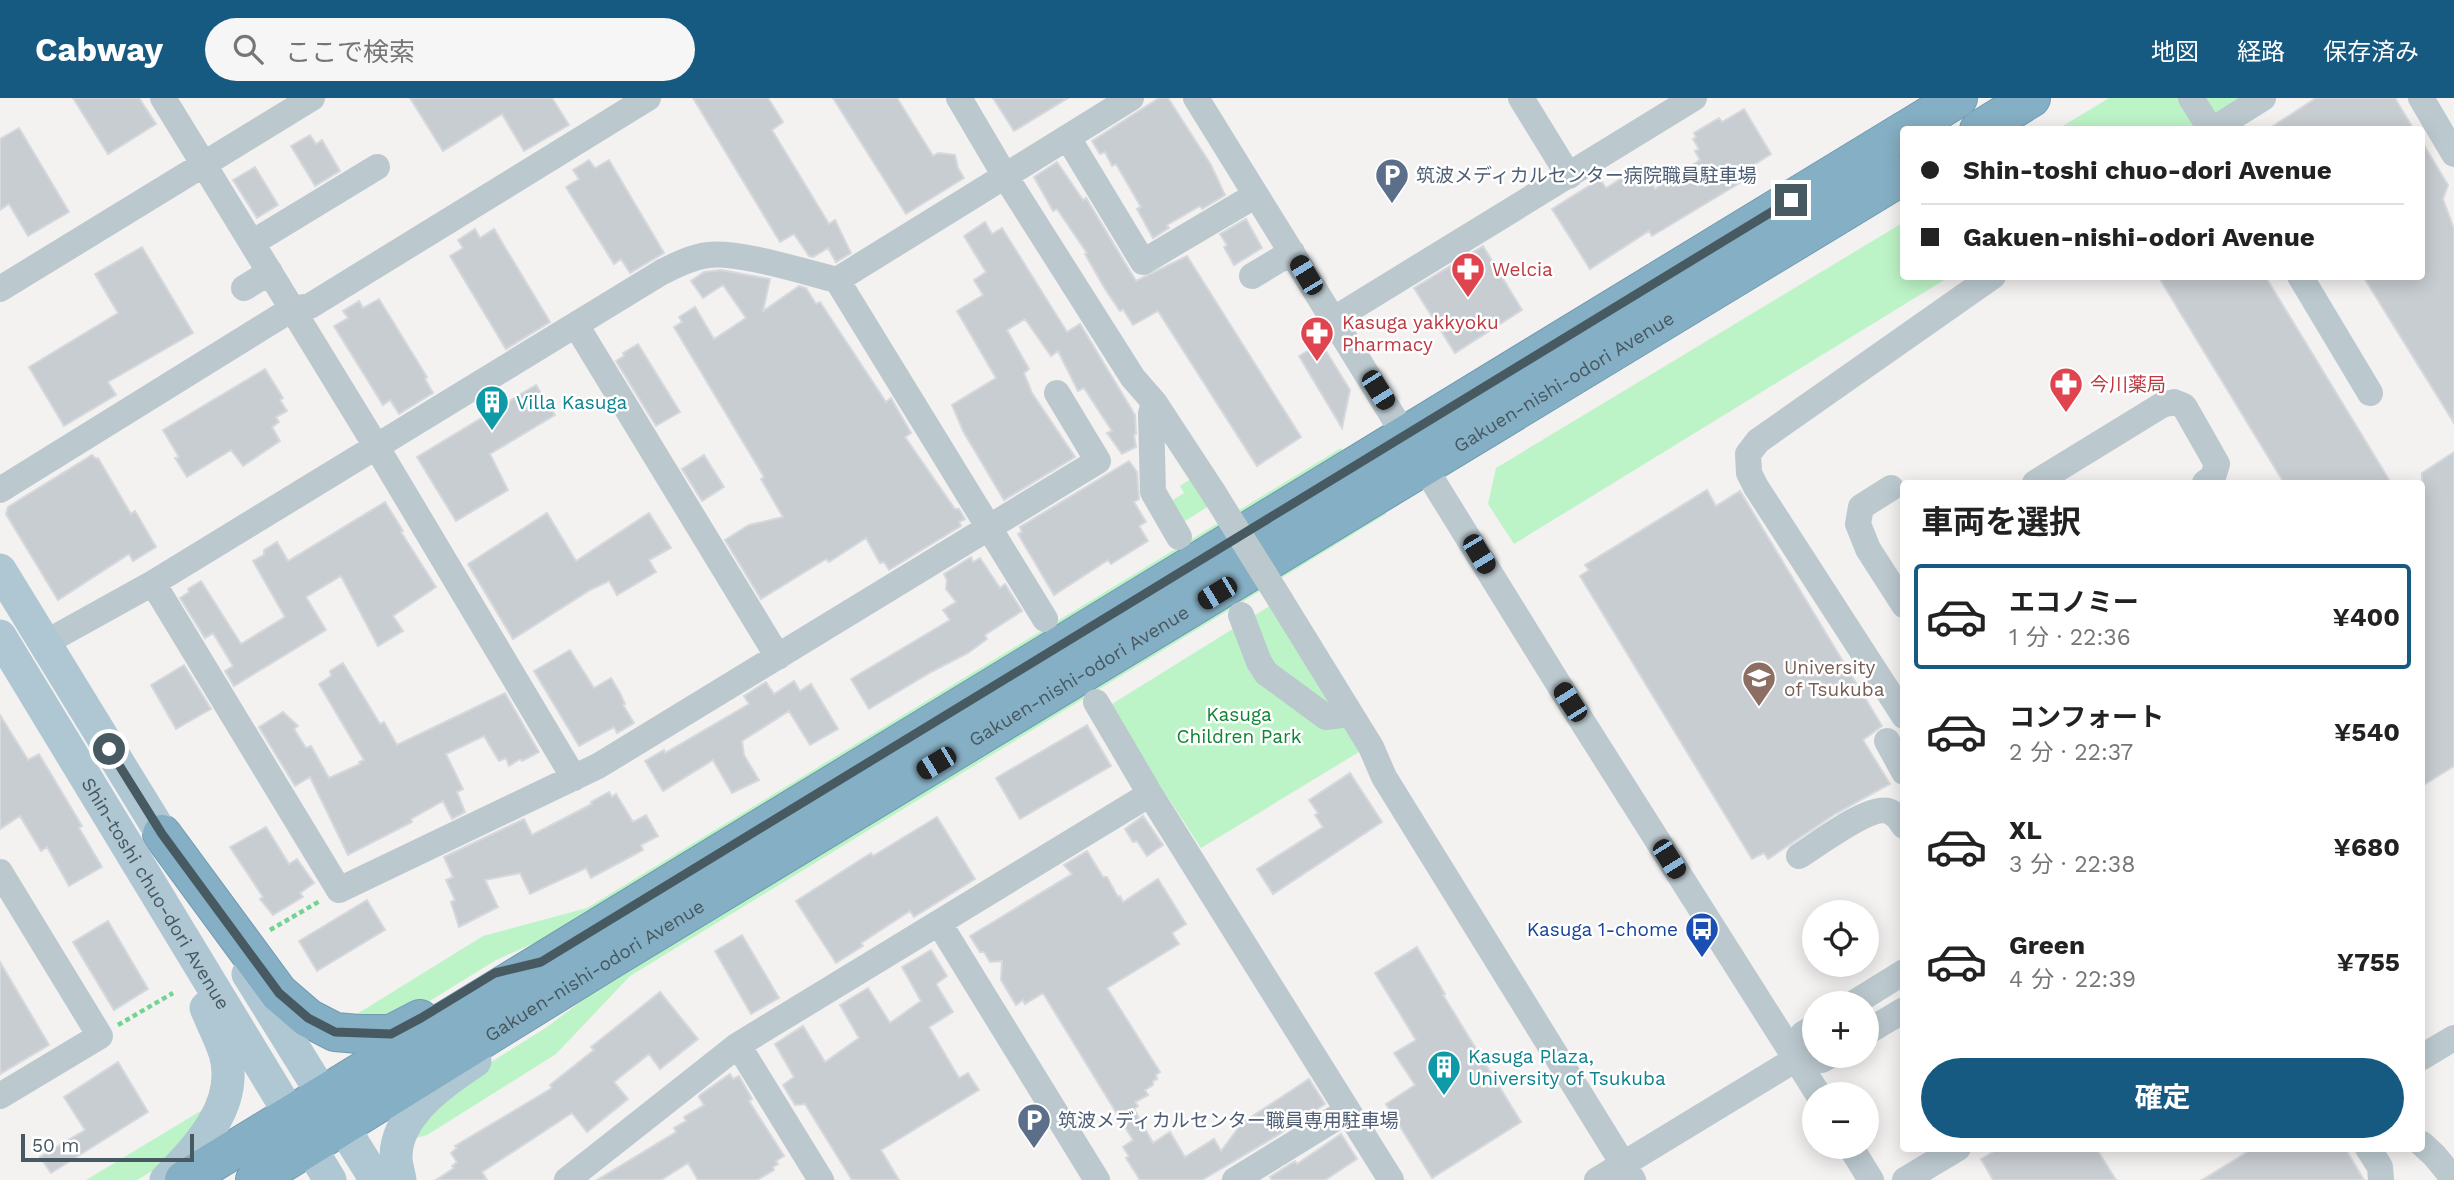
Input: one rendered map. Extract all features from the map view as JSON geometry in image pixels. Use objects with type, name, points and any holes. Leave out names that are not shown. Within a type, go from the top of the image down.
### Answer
[{"type":"highway","name":"Gakuen-nishi-odori Avenue","points":[[1912,126],[1958,98]]},
{"type":"highway","points":[[1986,126],[2031,98]]},
{"type":"highway","name":"Gakuen-nishi-odori Avenue","points":[[184,1180],[300,1132],[1415,450],[1900,133]]},
{"type":"highway","name":"Gakuen-nishi-odori Avenue","points":[[1415,450],[1900,177]]},
{"type":"highway","points":[[146,843],[279,993],[308,1018],[335,1032],[391,1034],[495,973],[549,978]]},
{"type":"highway","name":"Gakuen-nishi-odori Avenue","points":[[255,1180],[300,1132]]},
{"type":"main road","name":"Shin-toshi chuo-dori Avenue","points":[[0,570],[300,1132],[330,1180]]},
{"type":"main road","name":"Shin-toshi chuo-dori Avenue","points":[[0,636],[333,1111],[376,1180]]},
{"type":"main road","points":[[146,843],[226,1055],[227,1081],[215,1124],[197,1148],[166,1180]]},
{"type":"main road","points":[[400,1180],[396,1156],[403,1127],[418,1108],[457,1073],[526,1028],[549,978]]},
{"type":"street","points":[[163,98],[376,446],[574,778]]},
{"type":"street","points":[[0,289],[313,98]]},
{"type":"street","points":[[0,490],[292,309],[310,306],[648,98]]},
{"type":"street","points":[[959,98],[1133,378],[1154,402],[1281,601],[1371,747],[1384,777],[1628,1172]]},
{"type":"street","points":[[61,634],[153,583],[662,272],[683,262],[708,255],[750,260],[837,280],[1131,98]]},
{"type":"street","points":[[1196,98],[1556,680],[1810,1082]]},
{"type":"street","points":[[1521,98],[1569,176]]},
{"type":"street","points":[[1334,319],[1694,98]]},
{"type":"street","points":[[2190,98],[2208,126]]},
{"type":"street","points":[[2218,126],[2263,98]]},
{"type":"street","points":[[2421,98],[2454,154]]},
{"type":"street","points":[[1068,138],[1143,262],[1256,195]]},
{"type":"street","points":[[252,243],[377,167]]},
{"type":"street","points":[[1252,276],[1292,252]]},
{"type":"street","points":[[244,288],[270,272]]},
{"type":"street","points":[[837,280],[1045,619]]},
{"type":"street","points":[[1900,710],[1756,487],[1749,473],[1748,454],[1758,441],[1987,280]]},
{"type":"street","points":[[2302,280],[2370,393]]},
{"type":"street","points":[[576,325],[778,657]]},
{"type":"street","points":[[153,583],[339,890],[598,766],[1098,461],[1057,393]]},
{"type":"street","points":[[1154,402],[1151,414],[1153,492],[1179,537]]},
{"type":"street","points":[[2040,480],[2162,405],[2174,402],[2184,406],[2217,464],[2213,477],[2208,480]]},
{"type":"street","points":[[1891,488],[1861,507],[1858,524],[1868,549],[1900,599]]},
{"type":"street","points":[[1241,615],[1266,673],[1326,717],[1350,714]]},
{"type":"street","points":[[1096,702],[1150,794],[1391,1180]]},
{"type":"street","points":[[1887,741],[1900,765]]},
{"type":"street","points":[[567,1180],[738,1045],[1150,794]]},
{"type":"street","points":[[1799,856],[1870,812],[1887,810],[1900,820]]},
{"type":"street","points":[[0,872],[100,1036],[0,1096]]},
{"type":"street","points":[[939,923],[1097,1180]]},
{"type":"street","points":[[1873,991],[1900,974]]},
{"type":"street","points":[[1879,1025],[1900,1012]]},
{"type":"street","points":[[1796,1059],[1802,1038]]},
{"type":"street","points":[[738,1045],[821,1180]]},
{"type":"street","points":[[1597,1180],[1628,1172],[1796,1059],[1802,1059]]},
{"type":"street","points":[[1234,1180],[1347,1111]]},
{"type":"street","points":[[2425,1147],[2454,1179]]},
{"type":"street","points":[[1905,1180],[1951,1152]]},
{"type":"street","points":[[2371,1152],[2380,1167],[2381,1180]]},
{"type":"street","points":[[1858,1159],[1871,1180]]},
{"type":"path","points":[[265,933],[299,914]]},
{"type":"path","points":[[100,1036],[173,993]]},
{"type":"green space","points":[[2109,98],[2240,98],[2194,126],[2063,126]]},
{"type":"green space","points":[[1900,224],[1900,280],[1944,280],[1514,544],[1488,504],[1496,468]]},
{"type":"green space","points":[[1341,448],[1346,456],[592,917],[496,960],[412,1012],[344,1022],[483,936],[587,908]]},
{"type":"green space","points":[[1192,478],[1209,506],[1177,526],[1165,505],[1184,493],[1180,486]]},
{"type":"green space","points":[[1381,506],[1386,514],[630,976],[556,1054],[427,1135],[412,1139],[461,1081],[547,1027],[629,965]]},
{"type":"green space","name":"Kasuga Children Park","points":[[1273,604],[1364,749],[1201,848],[1118,721],[1104,709]]},
{"type":"green space","points":[[209,1106],[159,1167],[137,1180],[86,1180]]},
{"type":"building","points":[[73,98],[139,98],[156,124],[108,154]]},
{"type":"building","points":[[410,98],[552,98],[569,125],[524,151],[502,114],[443,151]]},
{"type":"building","points":[[693,98],[768,98],[783,122],[772,130],[829,224],[835,220],[851,253],[836,262],[828,248],[813,257],[809,256],[794,234],[780,242]]},
{"type":"building","points":[[833,98],[897,98],[933,156],[938,153],[955,155],[964,178],[906,214]]},
{"type":"building","points":[[993,98],[1068,98],[1014,131]]},
{"type":"building","points":[[1159,98],[1168,98],[1211,165],[1225,195],[1167,225],[1169,228],[1153,238],[1137,209],[1141,207],[1116,164],[1112,166],[1105,152],[1100,154],[1092,141]]},
{"type":"building","points":[[2316,98],[2395,98],[2412,126],[2273,126]]},
{"type":"building","points":[[1744,109],[1771,154],[1749,168],[1753,175],[1652,236],[1649,231],[1590,269],[1552,209],[1600,179],[1606,188],[1641,166],[1655,189],[1700,160],[1695,151],[1699,149],[1693,139],[1696,137],[1694,133],[1719,118],[1722,122]]},
{"type":"building","points":[[19,128],[69,212],[28,236],[9,204],[0,210],[0,139]]},
{"type":"building","points":[[310,135],[316,144],[322,140],[340,171],[315,186],[291,146]]},
{"type":"building","points":[[2425,147],[2448,185],[2443,199],[2454,229],[2454,423],[2365,280],[2425,280]]},
{"type":"building","points":[[589,160],[595,168],[609,160],[664,253],[630,273],[621,259],[614,264],[566,187],[579,179],[573,170]]},
{"type":"building","points":[[1057,162],[1083,200],[1086,198],[1136,281],[1187,256],[1301,437],[1257,466],[1158,311],[1133,325],[1105,289],[1085,254],[1087,253],[1057,209],[1053,211],[1034,177]]},
{"type":"building","points":[[255,167],[278,205],[257,218],[233,180]]},
{"type":"building","points":[[1246,219],[1262,248],[1234,265],[1220,234]]},
{"type":"building","points":[[985,222],[992,234],[1002,228],[1067,332],[1080,324],[1135,415],[1136,447],[1122,454],[1107,433],[1112,431],[1084,388],[1078,391],[1058,351],[1051,356],[1025,319],[1007,330],[1029,369],[1024,373],[1032,393],[1075,457],[1004,500],[963,431],[952,405],[996,378],[957,311],[983,295],[974,280],[986,272],[964,236]]},
{"type":"building","points":[[475,229],[480,238],[494,229],[550,322],[506,349],[450,256],[463,248],[458,240]]},
{"type":"building","name":"Welcia","points":[[1483,246],[1522,310],[1455,353],[1414,288]]},
{"type":"building","points":[[142,247],[193,333],[108,382],[116,395],[64,426],[29,367],[118,313],[95,274]]},
{"type":"building","points":[[721,270],[770,279],[763,311],[799,286],[806,288],[816,304],[820,302],[886,402],[891,398],[911,433],[905,437],[955,509],[959,509],[965,519],[959,522],[961,526],[889,570],[884,562],[880,563],[866,538],[829,562],[826,559],[761,599],[725,540],[749,525],[783,517],[761,479],[764,477],[674,327],[682,322],[679,317],[695,307],[714,339],[746,318],[723,285],[703,298],[691,281],[704,272]]},
{"type":"building","points":[[2160,280],[2267,280],[2389,480],[2282,480]]},
{"type":"building","points":[[379,299],[427,377],[425,379],[433,393],[399,414],[390,400],[383,405],[334,326],[348,318],[343,311],[359,301],[363,308]]},
{"type":"building","points":[[1321,343],[1350,390],[1342,428],[1299,356]]},
{"type":"building","points":[[638,344],[680,412],[656,426],[616,361]]},
{"type":"building","points":[[265,369],[283,398],[280,400],[287,411],[276,417],[279,422],[272,427],[280,441],[243,466],[231,450],[187,477],[163,430]]},
{"type":"building","name":"Villa Kasuga","points":[[536,385],[555,415],[490,454],[508,490],[456,521],[417,457]]},
{"type":"building","points":[[2454,452],[2454,766],[2425,784],[2425,480],[2422,480],[2422,473]]},
{"type":"building","points":[[92,455],[98,458],[131,514],[135,511],[156,547],[133,561],[129,554],[58,600],[6,514],[8,507]]},
{"type":"building","points":[[704,455],[724,487],[702,501],[682,469]]},
{"type":"building","points":[[1129,461],[1137,472],[1139,499],[1134,502],[1146,522],[1139,526],[1148,541],[1111,564],[1108,560],[1054,595],[1018,534],[1022,532],[1020,527]]},
{"type":"building","points":[[1707,490],[1716,506],[1740,491],[1882,726],[1863,740],[1890,784],[1835,814],[1768,859],[1764,853],[1752,859],[1580,576],[1589,570],[1585,565]]},
{"type":"building","points":[[385,502],[436,587],[393,616],[403,631],[378,646],[341,576],[306,597],[326,630],[234,686],[225,671],[233,666],[213,633],[205,638],[180,598],[201,581],[241,644],[285,617],[253,561],[264,555],[264,550],[277,542],[288,561]]},
{"type":"building","points":[[547,513],[576,561],[649,513],[671,548],[649,560],[656,572],[617,595],[609,581],[590,590],[513,639],[468,564]]},
{"type":"building","points":[[971,557],[973,562],[980,558],[1000,588],[1005,584],[1022,611],[985,635],[987,639],[968,653],[869,709],[851,679],[950,620],[943,610],[956,602],[946,589],[947,580],[944,574]]},
{"type":"building","points":[[570,650],[594,688],[611,678],[634,723],[617,733],[614,727],[579,746],[534,671]]},
{"type":"building","points":[[343,663],[380,724],[384,722],[397,745],[505,693],[539,752],[509,766],[506,758],[499,761],[484,736],[446,754],[463,789],[457,792],[465,812],[452,819],[443,801],[411,819],[412,822],[348,855],[310,777],[295,786],[259,727],[283,712],[298,726],[294,729],[306,748],[311,746],[329,778],[360,764],[359,762],[364,760],[319,684],[331,676],[330,671]]},
{"type":"building","points":[[184,665],[211,709],[176,729],[151,685]]},
{"type":"building","points":[[794,681],[800,691],[811,684],[838,729],[810,745],[789,711],[742,741],[744,755],[759,780],[732,793],[713,760],[663,791],[645,761],[664,750],[665,753],[749,704],[744,696],[766,682],[774,694]]},
{"type":"building","points":[[0,715],[28,760],[39,754],[82,826],[79,828],[102,867],[69,886],[47,847],[41,851],[20,816],[0,829]]},
{"type":"building","points":[[1087,725],[1111,766],[1020,819],[996,778]]},
{"type":"building","points":[[1350,773],[1382,822],[1273,894],[1257,869],[1323,827],[1309,800]]},
{"type":"building","points":[[609,792],[612,797],[616,794],[633,822],[646,815],[658,836],[641,845],[643,850],[591,878],[586,868],[530,894],[520,873],[485,880],[498,907],[459,927],[451,902],[455,900],[446,880],[453,877],[444,857],[524,819],[532,835],[592,804],[591,802]]},
{"type":"building","points":[[1143,816],[1163,845],[1147,856],[1125,829]]},
{"type":"building","points":[[937,817],[975,879],[914,917],[910,911],[836,963],[796,901],[871,853],[873,856]]},
{"type":"building","points":[[266,827],[289,864],[297,859],[314,883],[300,893],[303,897],[273,915],[260,899],[263,897],[230,847]]},
{"type":"building","points":[[1087,851],[1123,902],[1158,879],[1186,924],[1172,933],[1179,944],[1107,988],[1160,1072],[1153,1085],[1145,1090],[1148,1095],[1135,1102],[1138,1106],[1134,1109],[1153,1143],[1170,1132],[1185,1157],[1214,1139],[1221,1151],[1242,1123],[1309,1079],[1325,1104],[1202,1180],[1140,1180],[1126,1158],[1129,1156],[1123,1147],[1133,1140],[1043,993],[1025,1004],[1023,1000],[1016,1005],[1001,980],[1002,961],[990,962],[970,936],[1072,874],[1064,865]]},
{"type":"building","points":[[367,900],[385,930],[317,971],[299,941]]},
{"type":"building","points":[[108,921],[148,989],[114,1010],[73,942]]},
{"type":"building","points":[[742,935],[779,998],[751,1014],[715,951]]},
{"type":"building","name":"Kasuga Plaza, University of Tsukuba","points":[[1417,947],[1445,994],[1443,995],[1521,1122],[1432,1178],[1386,1104],[1415,1085],[1394,1053],[1416,1040],[1375,973]]},
{"type":"building","points":[[931,950],[947,976],[936,984],[953,1012],[929,1027],[959,1078],[968,1073],[979,1090],[881,1150],[899,1180],[852,1180],[805,1104],[795,1105],[783,1085],[794,1077],[775,1044],[803,1026],[825,1062],[859,1038],[840,1005],[868,988],[890,1023],[921,1001],[902,967]]},
{"type":"building","points":[[0,962],[49,1045],[0,1074]]},
{"type":"building","points":[[660,992],[698,1039],[660,1069],[649,1054],[614,1082],[628,1099],[587,1132],[572,1113],[482,1172],[487,1180],[436,1180],[454,1168],[452,1166],[457,1162],[451,1153],[457,1148],[455,1146],[552,1088],[550,1085],[594,1050],[591,1047]]},
{"type":"building","points":[[118,1062],[148,1112],[51,1173],[40,1157],[85,1130],[64,1097]]},
{"type":"building","points":[[730,1074],[733,1079],[739,1076],[752,1099],[749,1101],[784,1156],[776,1161],[778,1164],[773,1167],[774,1170],[757,1180],[698,1180],[688,1163],[661,1180],[597,1180],[676,1132],[674,1128],[686,1121],[684,1117],[704,1105],[700,1095]]},
{"type":"building","points":[[1341,1134],[1357,1159],[1325,1180],[1272,1180],[1270,1177],[1295,1161],[1297,1164]]},
{"type":"building","points":[[1993,1152],[2098,1152],[2116,1180],[1993,1180],[1981,1159]]},
{"type":"building","points":[[2248,1152],[2347,1152],[2364,1180],[2202,1180]]},
{"type":"place","name":"筑波メディカルセンター病院職員駐車場","points":[[1392,205]]},
{"type":"place","name":"Welcia","points":[[1468,299]]},
{"type":"place","name":"Kasuga yakkyoku Pharmacy","points":[[1317,363]]},
{"type":"place","name":"今川薬局","points":[[2066,414]]},
{"type":"place","name":"Villa Kasuga","points":[[492,432]]},
{"type":"place","name":"University of Tsukuba","points":[[1759,708]]},
{"type":"place","name":"Kasuga 1-chome","points":[[1702,959]]},
{"type":"place","name":"Kasuga Plaza, University of Tsukuba","points":[[1444,1097]]},
{"type":"place","name":"筑波メディカルセンター職員専用駐車場","points":[[1034,1150]]},
{"type":"route","points":[[109,749],[162,834],[279,993],[308,1018],[335,1032],[391,1034],[495,973],[541,962],[1791,200]]}]
